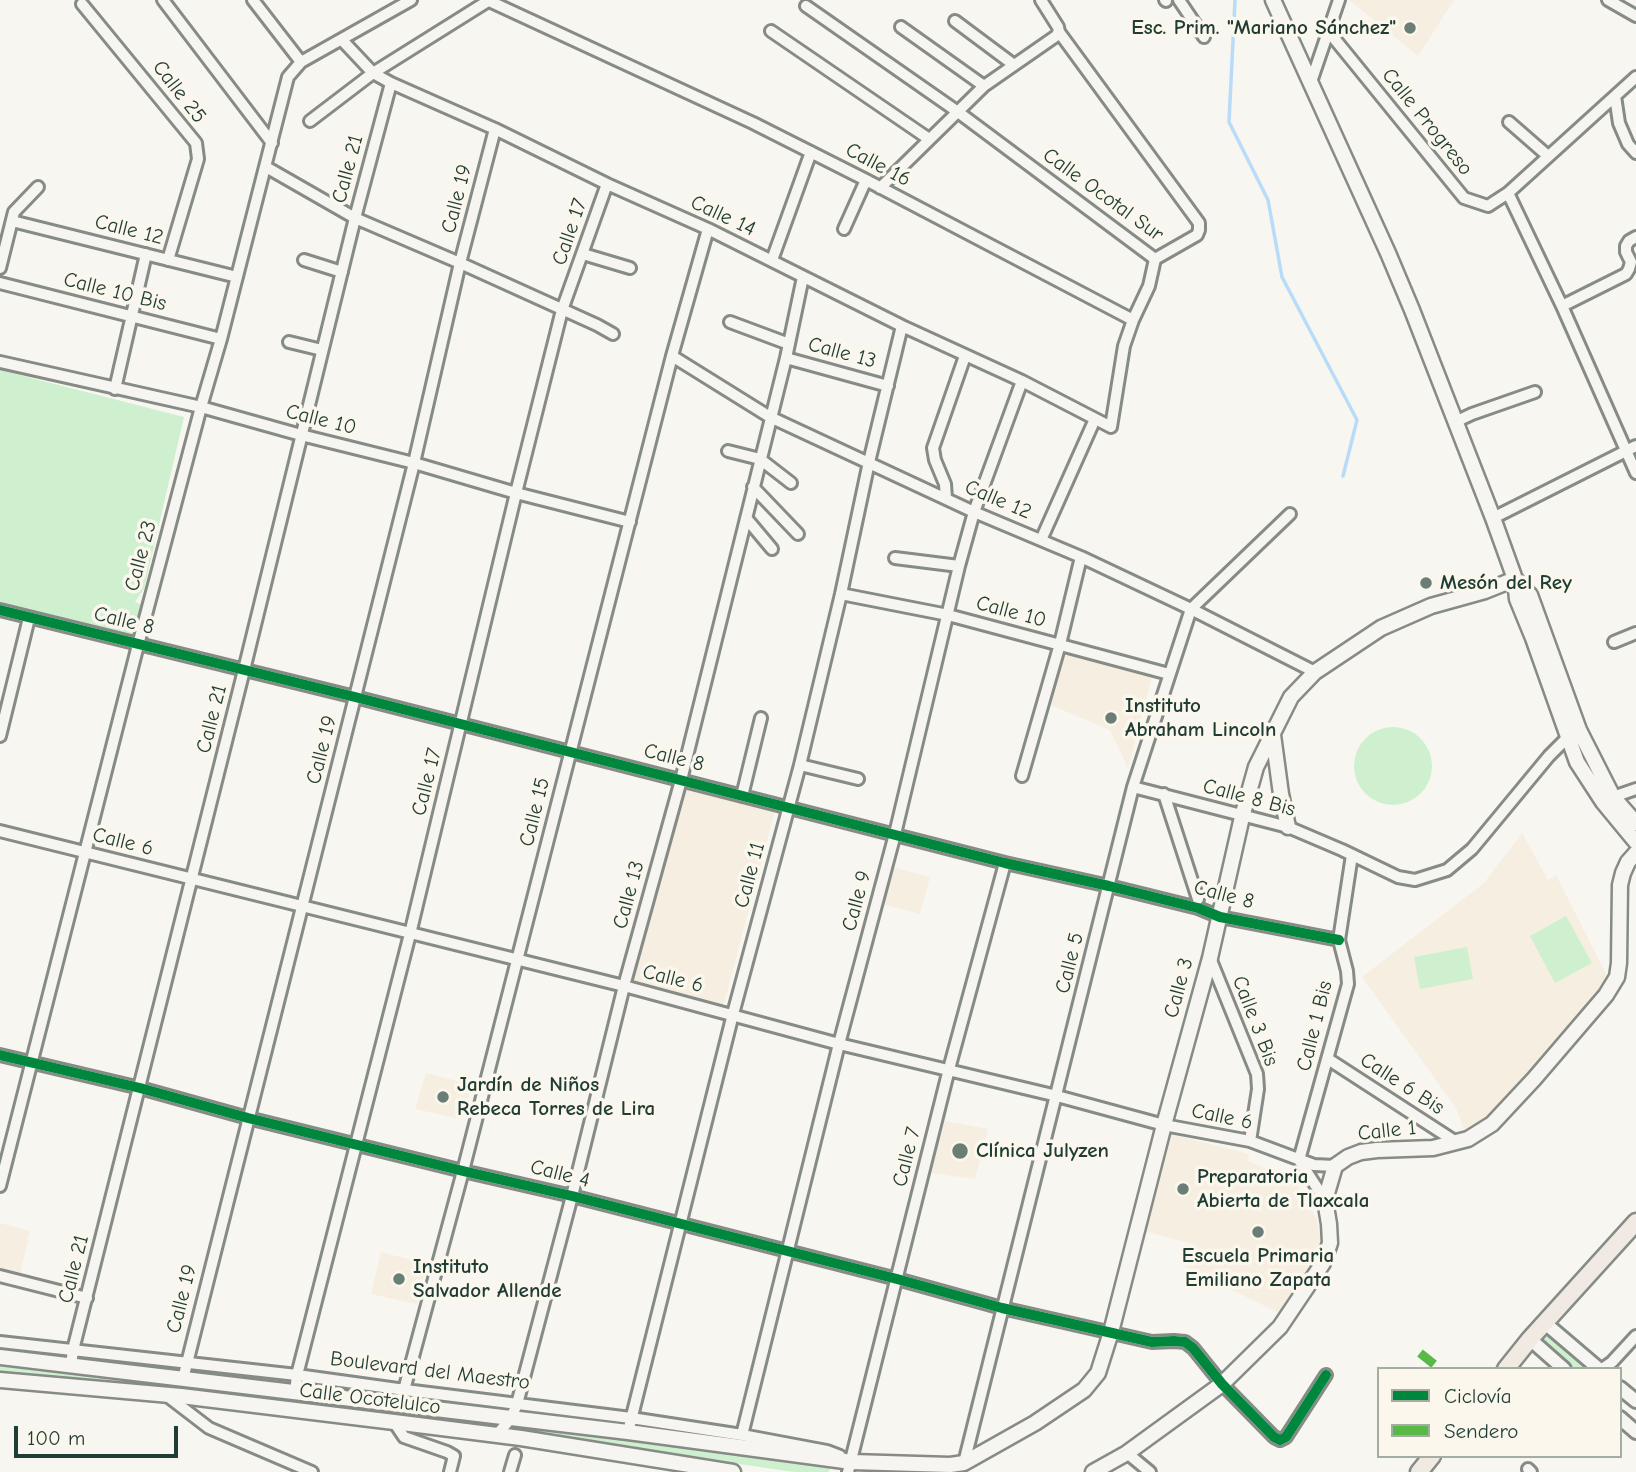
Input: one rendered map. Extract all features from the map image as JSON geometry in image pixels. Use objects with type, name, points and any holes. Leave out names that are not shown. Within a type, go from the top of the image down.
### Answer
[{"type":"main road","points":[[1273,0],[1392,264],[1493,518],[1515,579],[1517,599],[1573,733],[1613,797],[1636,823]]},
{"type":"main road","name":"Calle 3","points":[[957,1464],[1034,1423],[1084,1390],[1098,1373],[1210,958],[1256,767],[1291,697],[1315,672],[1381,628],[1431,606],[1485,591],[1515,579]]},
{"type":"main road","points":[[1273,733],[1288,827]]},
{"type":"main road","points":[[1573,733],[1577,762],[1589,783],[1636,842]]},
{"type":"main road","name":"Calle 1","points":[[1093,1472],[1128,1453],[1222,1384],[1280,1327],[1323,1262],[1330,1243],[1325,1200],[1335,1166],[1361,1152],[1433,1148],[1478,1134],[1498,1119],[1534,1079],[1612,988],[1617,977],[1620,885],[1628,862],[1636,853]]},
{"type":"main road","points":[[1508,1367],[1636,1222]]},
{"type":"main road","name":"Boulevard del Maestro","points":[[0,1357],[601,1428],[629,1425],[850,1467],[957,1464]]},
{"type":"main road","name":"Calle Ocotelulco","points":[[0,1380],[166,1395],[394,1422],[521,1438],[733,1472]]},
{"type":"main road","points":[[594,1449],[596,1435],[601,1428]]},
{"type":"main road","points":[[1419,1472],[1430,1458]]},
{"type":"street","points":[[163,0],[272,144]]},
{"type":"street","points":[[253,0],[301,62],[411,0]]},
{"type":"street","points":[[310,121],[373,73],[488,0]]},
{"type":"street","name":"Calle 16","points":[[488,0],[811,152],[1133,320]]},
{"type":"street","points":[[880,188],[984,86],[1056,36],[1058,27],[1041,0]]},
{"type":"street","points":[[1179,0],[1204,37]]},
{"type":"street","points":[[1311,82],[1339,0]]},
{"type":"street","points":[[1608,0],[1636,16]]},
{"type":"street","name":"Calle 25","points":[[82,4],[195,143],[198,159],[168,260]]},
{"type":"street","name":"Calle Ocotal Sur","points":[[806,6],[958,112],[1155,259],[1197,235],[1199,223],[1059,32]]},
{"type":"street","points":[[955,21],[1014,65]]},
{"type":"street","points":[[901,27],[984,86]]},
{"type":"street","points":[[771,31],[929,139]]},
{"type":"street","name":"Calle Progreso","points":[[1329,32],[1464,198],[1488,206],[1508,193]]},
{"type":"street","name":"Calle 14","points":[[342,40],[373,73],[391,83],[708,229],[1096,419]]},
{"type":"street","name":"Calle 23","points":[[0,1186],[138,645],[221,339],[288,77],[301,62]]},
{"type":"street","points":[[1636,77],[1508,193],[1632,448],[1636,473]]},
{"type":"street","name":"Calle 21","points":[[71,1365],[322,350],[391,83]]},
{"type":"street","points":[[1615,96],[1619,123],[1628,144],[1636,153]]},
{"type":"street","points":[[1509,122],[1548,156]]},
{"type":"street","name":"Calle 19","points":[[183,1379],[414,463],[460,263],[495,129]]},
{"type":"street","points":[[772,260],[811,152]]},
{"type":"street","points":[[266,167],[355,218],[613,334]]},
{"type":"street","points":[[844,229],[866,180]]},
{"type":"street","name":"Calle 17","points":[[295,1392],[297,1375],[410,934],[562,310],[607,184]]},
{"type":"street","points":[[0,268],[2,247],[14,212],[38,187]]},
{"type":"street","name":"Calle 12","points":[[12,221],[237,277]]},
{"type":"street","name":"Calle 15","points":[[400,1405],[463,1171],[672,356],[708,229]]},
{"type":"street","points":[[1562,306],[1626,274],[1631,262],[1626,246],[1636,237]]},
{"type":"street","points":[[115,389],[146,254]]},
{"type":"street","points":[[583,254],[630,268]]},
{"type":"street","points":[[1041,540],[1096,419],[1111,427],[1124,346],[1149,286],[1155,259]]},
{"type":"street","points":[[304,260],[342,272]]},
{"type":"street","name":"Calle 13","points":[[496,1436],[511,1418],[517,1404],[624,986],[681,780],[786,358],[803,276]]},
{"type":"street","name":"Calle 10 Bis","points":[[0,283],[221,339]]},
{"type":"street","points":[[730,322],[789,344]]},
{"type":"street","name":"Calle 11","points":[[629,1425],[733,1014],[800,765],[902,326]]},
{"type":"street","points":[[289,342],[322,350]]},
{"type":"street","name":"Calle 12","points":[[672,356],[770,417],[974,512],[1081,556],[1315,672]]},
{"type":"street","points":[[946,498],[933,448],[965,356]]},
{"type":"street","name":"Calle 13","points":[[786,358],[888,386]]},
{"type":"street","name":"Calle 10","points":[[0,362],[201,407],[630,522]]},
{"type":"street","name":"Calle 9","points":[[742,1435],[839,1044],[895,834],[959,566],[974,512],[1022,381]]},
{"type":"street","points":[[1455,422],[1535,392]]},
{"type":"street","points":[[1493,518],[1632,448]]},
{"type":"street","points":[[728,451],[760,458],[791,483]]},
{"type":"street","points":[[753,487],[798,534]]},
{"type":"street","name":"Calle 5","points":[[957,1464],[1002,1308],[1133,787],[1191,609],[1290,514]]},
{"type":"street","points":[[746,518],[772,549]]},
{"type":"street","points":[[1022,776],[1060,644],[1081,556]]},
{"type":"street","points":[[895,558],[959,566]]},
{"type":"street","name":"Calle 10","points":[[841,594],[948,615],[1169,674]]},
{"type":"street","name":"Calle 8","points":[[0,610],[570,751],[1005,863],[1198,908],[1220,917],[1339,940]]},
{"type":"street","points":[[0,736],[29,618]]},
{"type":"street","points":[[1614,642],[1636,633]]},
{"type":"street","points":[[742,796],[761,718]]},
{"type":"street","points":[[1352,855],[1398,877],[1415,880],[1447,870],[1472,849],[1549,756],[1573,733]]},
{"type":"street","points":[[800,765],[858,779]]},
{"type":"street","name":"Calle 8 Bis","points":[[1133,787],[1288,827],[1352,855]]},
{"type":"street","points":[[1613,797],[1636,789]]},
{"type":"street","points":[[1164,794],[1198,899]]},
{"type":"street","name":"Calle 6","points":[[0,831],[624,986],[839,1044],[949,1069],[1164,1125],[1250,1141],[1314,1165],[1335,1166]]},
{"type":"street","name":"Calle 1 Bis","points":[[1300,1160],[1348,984],[1339,940],[1352,855]]},
{"type":"street","name":"Calle 7","points":[[850,1467],[949,1069],[1005,863]]},
{"type":"street","name":"Calle 3 Bis","points":[[1210,958],[1257,1074],[1258,1089],[1250,1141]]},
{"type":"street","name":"Calle 4","points":[[0,1055],[572,1196],[1002,1308],[1152,1342],[1185,1342],[1222,1384],[1280,1440],[1286,1437],[1326,1375]]},
{"type":"street","name":"Calle 6 Bis","points":[[1328,1059],[1456,1142]]},
{"type":"street","points":[[1300,1160],[1325,1200]]},
{"type":"street","points":[[0,1276],[87,1298]]},
{"type":"street","points":[[1545,1323],[1598,1367]]},
{"type":"street","points":[[1603,1367],[1612,1362],[1636,1336]]},
{"type":"street","points":[[1530,1339],[1562,1367]]},
{"type":"street","name":"Boulevard del Maestro","points":[[0,1342],[297,1375],[517,1404],[629,1425],[742,1435],[827,1451],[850,1467]]},
{"type":"street","points":[[166,1395],[209,1428],[312,1472]]},
{"type":"street","points":[[1622,1420],[1636,1432]]},
{"type":"street","points":[[394,1422],[404,1437],[454,1456],[450,1472]]},
{"type":"street","points":[[1128,1453],[1150,1472]]},
{"type":"street","points":[[510,1472],[515,1455]]},
{"type":"shaded area","name":"Esc. Prim. \"Mariano Sánchez\"","points":[[1349,0],[1454,0],[1418,56]]},
{"type":"shaded area","name":"Instituto Abraham Lincoln","points":[[1073,654],[1152,677],[1128,768],[1110,730],[1051,705],[1063,657]]},
{"type":"shaded area","points":[[681,789],[775,811],[723,1007],[633,983]]},
{"type":"shaded area","points":[[1522,833],[1548,880],[1556,875],[1609,980],[1523,1082],[1480,1127],[1465,1132],[1456,1108],[1362,977],[1484,883]]},
{"type":"shaded area","points":[[892,867],[930,877],[920,914],[882,904]]},
{"type":"shaded area","name":"Jardín de Niños Rebeca Torres de Lira","points":[[426,1073],[472,1085],[462,1119],[415,1109]]},
{"type":"shaded area","name":"Clínica Julyzen","points":[[945,1121],[988,1129],[975,1179],[931,1173]]},
{"type":"shaded area","name":"Escuela Primaria Emiliano Zapata","points":[[1167,1133],[1249,1154],[1248,1161],[1296,1182],[1317,1220],[1322,1250],[1279,1313],[1184,1266],[1193,1244],[1143,1231]]},
{"type":"shaded area","points":[[0,1223],[30,1231],[20,1275],[0,1269]]},
{"type":"shaded area","name":"Instituto Salvador Allende","points":[[381,1252],[426,1264],[417,1304],[371,1294]]},
{"type":"green space","points":[[0,370],[184,417],[144,589],[135,602],[143,605],[135,636],[0,603]]},
{"type":"green space","points":[[1385,727],[1401,727],[1415,733],[1426,744],[1432,758],[1432,774],[1426,788],[1415,799],[1401,805],[1385,805],[1371,799],[1360,788],[1354,774],[1354,758],[1360,744],[1371,733]]},
{"type":"green space","points":[[1566,916],[1592,963],[1555,983],[1530,936]]},
{"type":"green space","points":[[1467,947],[1473,979],[1420,989],[1414,957]]},
{"type":"green space","points":[[1551,1332],[1591,1367],[1570,1367],[1541,1342]]},
{"type":"green space","points":[[0,1361],[826,1462],[830,1470],[794,1472],[575,1440],[219,1394],[56,1377],[0,1374]]},
{"type":"waterway","points":[[1235,0],[1229,122],[1268,200],[1282,277],[1357,420],[1343,476]]},
{"type":"marked path","points":[[1420,1353],[1438,1367]]},
{"type":"cycle path","points":[[0,610],[355,697],[1005,863],[1198,908],[1220,917],[1339,940]]},
{"type":"cycle path","points":[[0,1055],[572,1196],[1002,1308],[1152,1342],[1185,1342],[1222,1384],[1280,1440],[1286,1437],[1326,1375]]},
{"type":"place","name":"Esc. Prim. \"Mariano Sánchez\"","points":[[1410,28]]},
{"type":"place","name":"Mesón del Rey","points":[[1426,583]]},
{"type":"place","name":"Instituto Abraham Lincoln","points":[[1111,718]]},
{"type":"place","name":"Jardín de Niños Rebeca Torres de Lira","points":[[443,1097]]},
{"type":"place","name":"Clínica Julyzen","points":[[960,1151]]},
{"type":"place","name":"Preparatoria Abierta de Tlaxcala","points":[[1183,1189]]},
{"type":"place","name":"Escuela Primaria Emiliano Zapata","points":[[1258,1232]]},
{"type":"place","name":"Instituto Salvador Allende","points":[[399,1279]]}]
